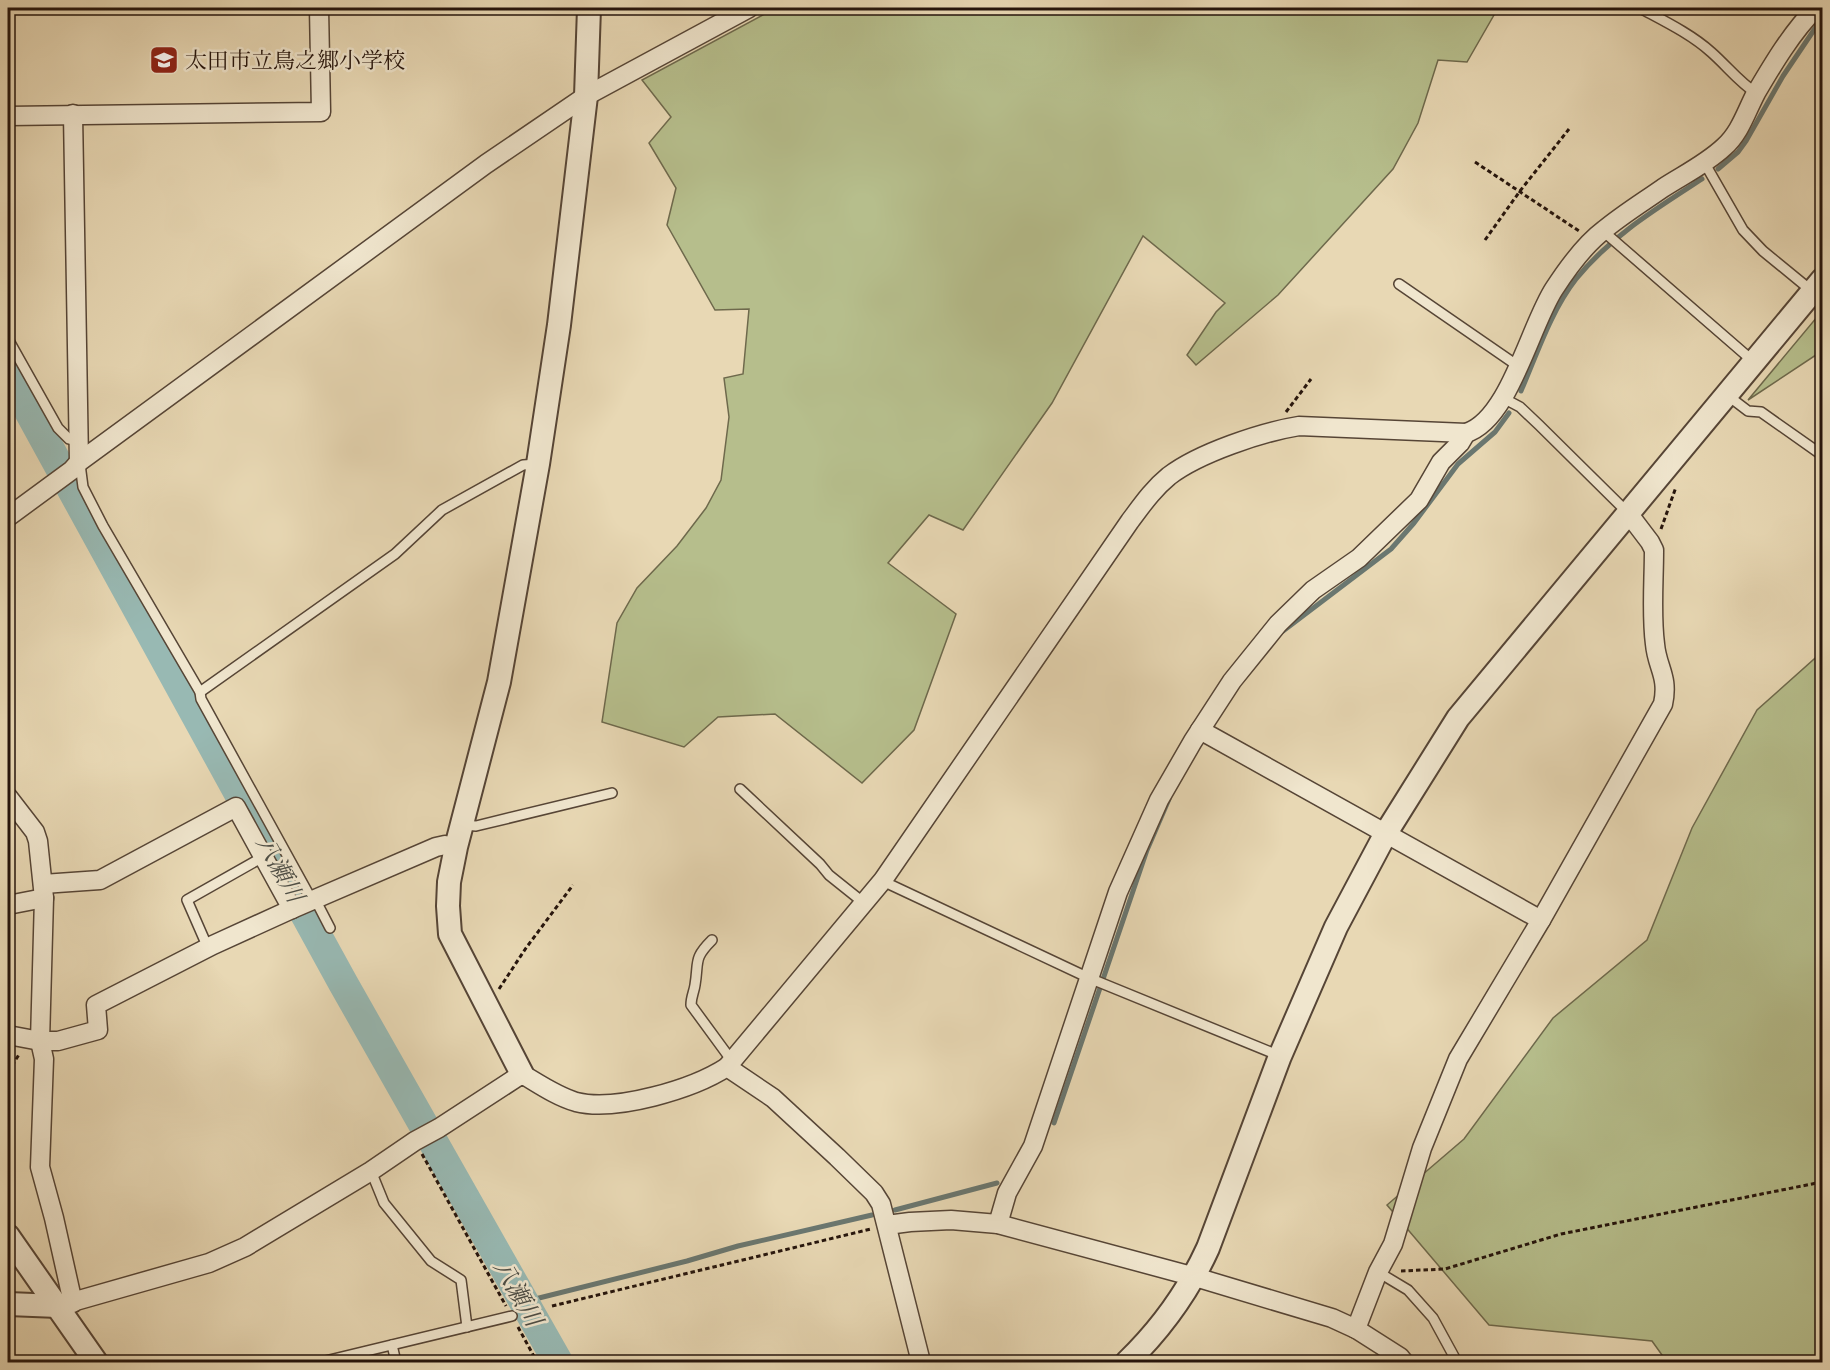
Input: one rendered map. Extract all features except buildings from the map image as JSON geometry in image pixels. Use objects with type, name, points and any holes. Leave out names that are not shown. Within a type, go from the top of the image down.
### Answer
[{"type":"street","points":[[8,116],[321,112],[319,8]]},
{"type":"street","points":[[589,8],[586,96],[559,325],[538,464],[499,682],[461,824],[449,882],[448,921],[453,940],[522,1074],[567,1099],[595,1104],[616,1103],[657,1095],[705,1079],[730,1064],[883,880],[1130,521],[1152,492],[1168,477],[1188,463],[1273,430],[1299,426],[1466,434],[1482,425],[1503,398],[1552,292],[1565,272],[1598,235],[1724,148],[1733,137],[1756,93],[1789,42],[1816,8]]},
{"type":"street","points":[[8,517],[486,164],[586,96],[749,8]]},
{"type":"street","points":[[73,114],[80,442],[76,466]]},
{"type":"street","points":[[1127,1362],[1166,1320],[1195,1277],[1212,1238],[1280,1056],[1336,927],[1386,833],[1458,718],[1818,286]]},
{"type":"street","points":[[998,1224],[1007,1193],[1033,1146],[1118,892],[1159,800],[1200,730],[1232,681],[1278,624],[1313,590],[1359,558],[1419,500],[1441,462],[1466,434]]},
{"type":"street","points":[[1356,1329],[1378,1272],[1393,1244],[1422,1148],[1458,1059],[1541,920],[1664,704],[1666,690],[1655,646],[1654,550],[1628,513]]},
{"type":"street","points":[[1200,730],[1541,920]]},
{"type":"street","points":[[8,799],[35,832],[38,841],[43,891],[40,1041],[44,1059],[40,1167],[54,1218],[65,1305]]},
{"type":"street","points":[[8,905],[43,891],[99,880],[236,807],[263,857],[303,904]]},
{"type":"street","points":[[8,1035],[40,1041],[58,1041],[98,1030],[96,1005],[208,948],[303,904],[441,845],[456,847]]},
{"type":"street","points":[[730,1064],[773,1098],[874,1193],[881,1204],[887,1225],[921,1362]]},
{"type":"street","points":[[8,1304],[65,1305],[208,1263],[244,1247],[371,1171],[522,1074]]},
{"type":"street","points":[[887,1225],[951,1220],[998,1224],[1195,1277],[1332,1318],[1356,1329],[1400,1357],[1404,1362]]},
{"type":"street","points":[[8,1236],[65,1305],[96,1362]]},
{"type":"lane","points":[[1640,8],[1702,45],[1756,93]]},
{"type":"lane","points":[[1704,162],[1743,230],[1762,251],[1818,286]]},
{"type":"lane","points":[[1598,235],[1754,362]]},
{"type":"lane","points":[[1399,284],[1518,366]]},
{"type":"lane","points":[[8,339],[58,428],[69,439],[80,442]]},
{"type":"lane","points":[[1727,395],[1748,411],[1761,412],[1822,455]]},
{"type":"lane","points":[[1503,398],[1520,407],[1628,513]]},
{"type":"lane","points":[[200,692],[395,554],[442,510],[523,465],[538,464]]},
{"type":"lane","points":[[76,466],[83,487],[103,526],[200,692],[201,699],[309,895],[303,904],[330,928]]},
{"type":"lane","points":[[740,789],[829,875],[864,903]]},
{"type":"lane","points":[[461,824],[476,826],[612,794]]},
{"type":"lane","points":[[208,948],[187,900],[263,857]]},
{"type":"lane","points":[[883,880],[1089,978],[1280,1056]]},
{"type":"lane","points":[[712,940],[701,951],[696,961],[695,987],[691,1005],[730,1064]]},
{"type":"lane","points":[[371,1171],[384,1203],[431,1261],[461,1280],[467,1327]]},
{"type":"lane","points":[[1378,1272],[1408,1290],[1432,1318],[1457,1362]]},
{"type":"lane","points":[[321,1362],[512,1316]]},
{"type":"lane","points":[[392,1345],[396,1362]]},
{"type":"path","points":[[1485,240],[1569,129]]},
{"type":"path","points":[[1475,162],[1520,191],[1598,235]]},
{"type":"path","points":[[1273,430],[1311,379]]},
{"type":"path","points":[[1654,550],[1677,484]]},
{"type":"path","points":[[485,1003],[495,994],[573,885]]},
{"type":"path","points":[[417,1140],[537,1362]]},
{"type":"path","points":[[1378,1272],[1445,1269],[1561,1234],[1822,1182]]},
{"type":"path","points":[[552,1306],[887,1225]]},
{"type":"green space","points":[[776,8],[1498,8],[1467,62],[1438,60],[1418,123],[1393,169],[1278,295],[1196,365],[1187,355],[1216,312],[1225,303],[1143,236],[1052,403],[963,530],[929,515],[888,563],[956,614],[914,730],[862,783],[775,714],[718,717],[684,747],[602,722],[617,623],[637,588],[677,546],[706,508],[721,480],[729,417],[724,378],[743,374],[749,309],[715,310],[667,225],[676,188],[649,143],[671,117],[642,80]]},
{"type":"green space","points":[[1822,311],[1822,351],[1748,400]]},
{"type":"green space","points":[[1822,652],[1822,1362],[1667,1362],[1652,1341],[1489,1325],[1387,1205],[1464,1139],[1553,1018],[1647,940],[1692,828],[1757,710]]},
{"type":"waterway","points":[[1718,169],[1738,152],[1746,141],[1783,76],[1822,18]]},
{"type":"waterway","points":[[1521,391],[1552,319],[1576,279],[1619,236],[1702,179]]},
{"type":"waterway","name":"八瀬川","points":[[8,373],[343,983],[558,1362]]},
{"type":"waterway","points":[[1283,631],[1391,549],[1414,523],[1458,464],[1495,432],[1509,413]]},
{"type":"waterway","points":[[1054,1123],[1147,850],[1169,799]]},
{"type":"waterway","points":[[895,1210],[997,1183]]},
{"type":"waterway","points":[[523,1302],[738,1246],[872,1215]]},
{"type":"place","name":"太田市立鳥之郷小学校","points":[[164,60]]}]
